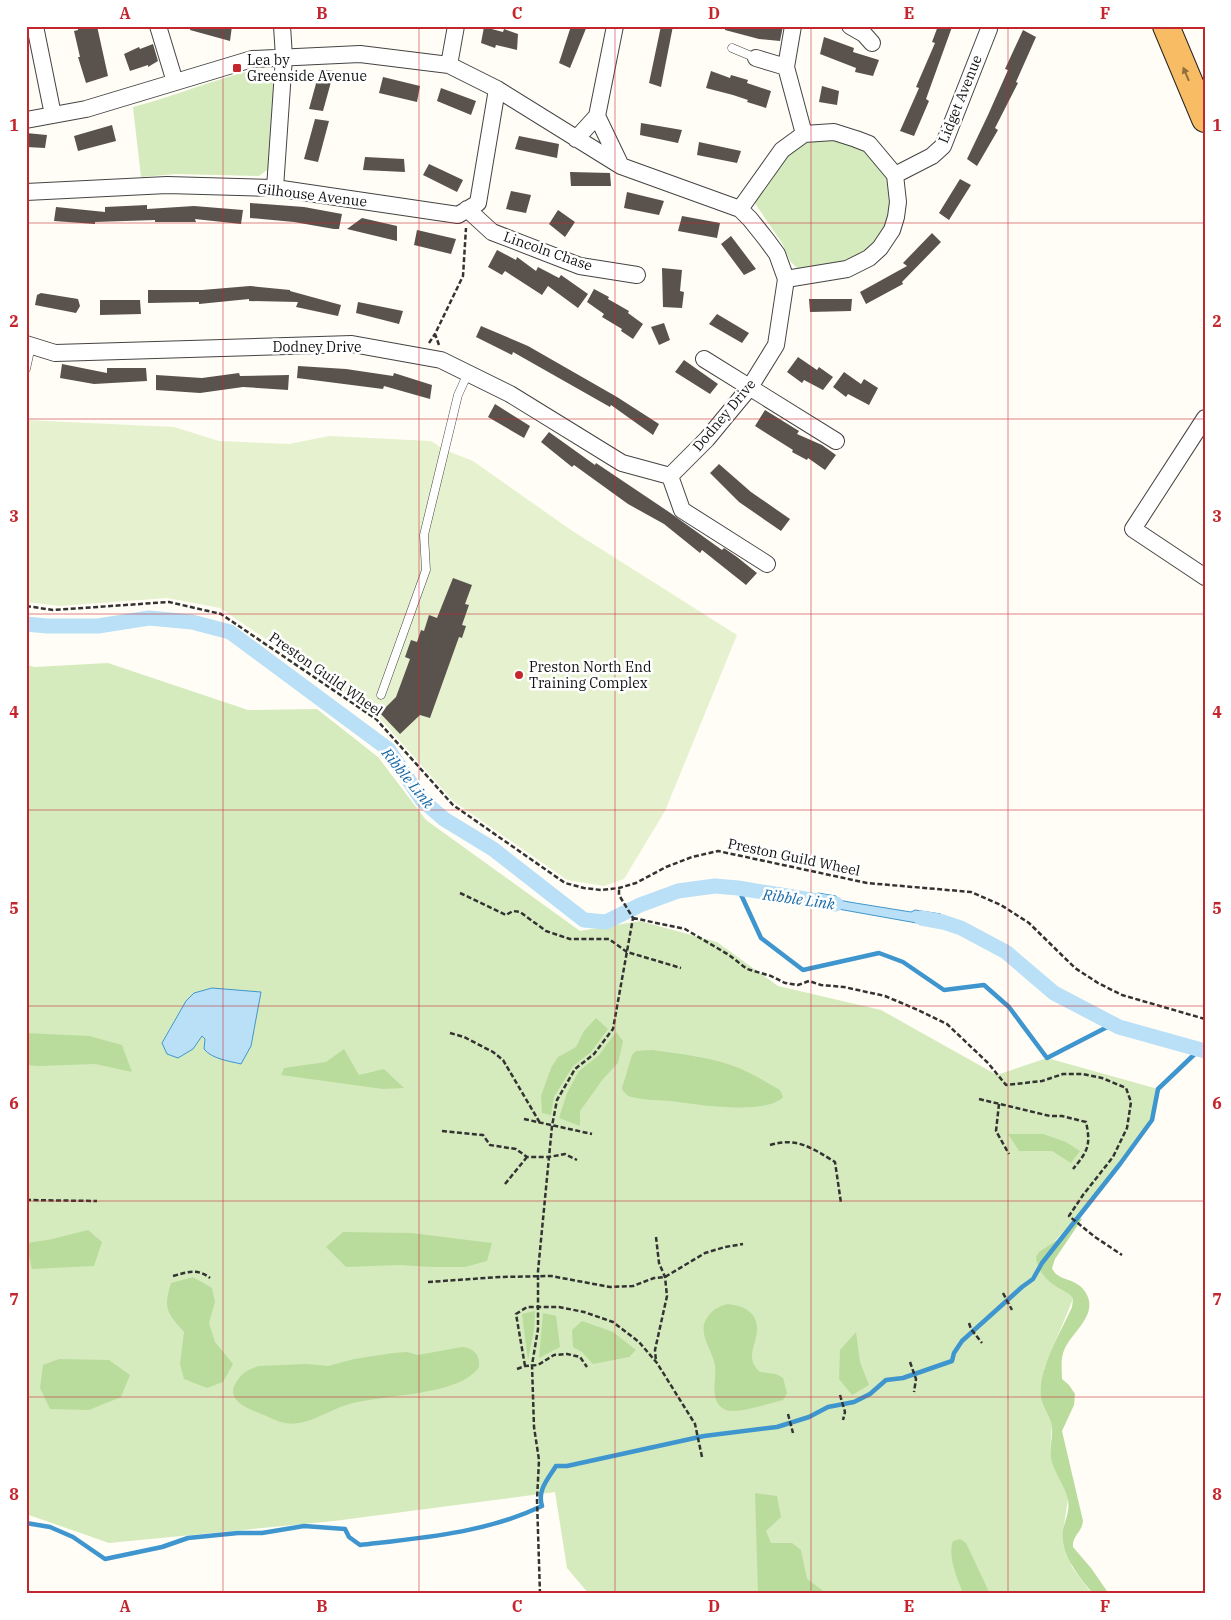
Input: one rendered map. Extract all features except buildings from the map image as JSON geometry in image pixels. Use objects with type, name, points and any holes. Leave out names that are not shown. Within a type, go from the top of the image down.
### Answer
[{"type":"highway","points":[[1166,26],[1205,119]]},
{"type":"street","points":[[35,26],[53,115]]},
{"type":"street","points":[[158,26],[175,82]]},
{"type":"street","points":[[276,188],[284,57],[282,26]]},
{"type":"street","points":[[449,65],[456,26]]},
{"type":"street","points":[[576,139],[597,116],[615,26]]},
{"type":"street","points":[[793,26],[786,67],[804,134]]},
{"type":"street","points":[[850,26],[864,34],[872,42]]},
{"type":"street","name":"Lidget Avenue","points":[[895,175],[932,156],[943,146],[989,29]]},
{"type":"street","points":[[26,120],[86,109],[252,59],[360,54],[449,65],[497,89],[621,166],[740,209],[766,239],[776,254],[786,278],[847,269],[868,258],[879,249],[892,230],[896,217],[898,202],[895,175],[869,144],[834,132],[804,134],[782,150],[740,209]]},
{"type":"street","points":[[756,58],[786,67]]},
{"type":"street","points":[[467,209],[478,203],[497,89]]},
{"type":"street","points":[[597,116],[621,166]]},
{"type":"street","name":"Gilhouse Avenue","points":[[26,192],[167,184],[276,188],[458,215],[467,209]]},
{"type":"street","name":"Lincoln Chase","points":[[467,209],[492,232],[580,266],[637,276]]},
{"type":"street","name":"Dodney Drive","points":[[28,345],[56,353],[352,344],[446,362],[510,394],[622,463],[670,476],[707,439],[750,387],[776,345],[786,278]]},
{"type":"street","points":[[704,359],[836,441]]},
{"type":"street","points":[[1205,418],[1132,530],[1205,576]]},
{"type":"street","points":[[670,476],[682,510],[767,564]]},
{"type":"lane","points":[[732,48],[756,58]]},
{"type":"lane","points":[[26,369],[28,345]]},
{"type":"lane","points":[[381,695],[426,570],[424,535],[458,395],[468,373]]},
{"type":"path","points":[[446,362],[434,334],[463,276],[467,209]]},
{"type":"path","name":"Preston Guild Wheel","points":[[26,606],[53,610],[169,602],[221,614],[376,719],[453,805],[565,883],[584,888],[619,888],[692,857],[718,852],[867,883],[971,892],[1001,905],[1029,923],[1076,968],[1098,983],[1122,995],[1205,1019]]},
{"type":"path","points":[[540,1594],[537,1500],[539,1460],[534,1426],[532,1365],[538,1329],[538,1277],[552,1126],[557,1100],[575,1069],[594,1054],[613,1028],[633,918],[619,895],[619,888]]},
{"type":"path","points":[[460,892],[506,915],[513,910],[520,912],[546,931],[570,939],[609,939],[627,952],[681,968]]},
{"type":"path","points":[[633,918],[685,929],[729,954],[748,969],[771,976],[785,983],[798,985],[809,981],[821,985],[860,991],[884,996],[918,1010],[947,1024],[988,1063],[1006,1084],[1042,1082],[1062,1074],[1083,1074],[1102,1078],[1126,1088],[1131,1102],[1127,1128],[1114,1157],[1083,1195],[1069,1216],[1122,1255]]},
{"type":"path","points":[[450,1033],[464,1037],[493,1052],[503,1060],[540,1123]]},
{"type":"path","points":[[978,1098],[1050,1116],[1062,1116],[1086,1122],[1090,1138],[1084,1156],[1073,1169]]},
{"type":"path","points":[[999,1104],[996,1131],[1009,1154]]},
{"type":"path","points":[[524,1119],[592,1134]]},
{"type":"path","points":[[442,1131],[483,1135],[490,1145],[516,1149],[527,1157],[549,1157],[565,1154],[578,1160]]},
{"type":"path","points":[[770,1145],[784,1141],[800,1144],[835,1162],[841,1203]]},
{"type":"path","points":[[505,1184],[527,1157]]},
{"type":"path","points":[[26,1200],[97,1201]]},
{"type":"path","points":[[656,1237],[659,1263],[665,1276],[667,1296],[655,1350],[657,1363]]},
{"type":"path","points":[[428,1282],[500,1277],[552,1276],[610,1287],[633,1286],[665,1276],[705,1254],[743,1244]]},
{"type":"path","points":[[173,1276],[190,1271],[203,1272],[210,1278]]},
{"type":"path","points":[[1003,1293],[1012,1310]]},
{"type":"path","points":[[525,1366],[516,1314],[527,1307],[559,1307],[584,1312],[613,1322],[639,1342],[657,1363],[695,1424],[702,1457]]},
{"type":"path","points":[[970,1323],[971,1329],[982,1343]]},
{"type":"path","points":[[517,1370],[525,1366],[538,1364],[554,1355],[567,1354],[580,1357],[587,1366]]},
{"type":"path","points":[[910,1362],[916,1379],[914,1392]]},
{"type":"path","points":[[840,1395],[846,1412],[843,1420]]},
{"type":"path","points":[[788,1414],[792,1434]]},
{"type":"green space","points":[[257,69],[269,73],[275,84],[272,160],[267,170],[259,176],[176,174],[141,177],[133,107]]},
{"type":"green space","points":[[810,139],[849,141],[873,156],[884,170],[893,193],[890,217],[875,245],[855,260],[808,269],[797,268],[790,261],[782,243],[752,199],[787,152]]},
{"type":"green space","name":"Preston North End Training Complex","points":[[26,420],[174,427],[219,441],[289,444],[329,436],[431,441],[445,450],[473,461],[571,530],[737,635],[665,811],[624,879],[604,886],[567,880],[453,801],[376,714],[220,608],[167,598],[60,606],[26,602]]},
{"type":"green space","points":[[108,663],[248,710],[317,709],[378,757],[426,820],[580,931],[640,921],[717,942],[778,986],[881,1010],[997,1075],[1047,1058],[1158,1089],[1152,1120],[1124,1159],[1078,1217],[1053,1243],[1037,1255],[1073,1299],[1044,1369],[1052,1424],[1050,1453],[1068,1499],[1063,1531],[1064,1540],[1072,1567],[1092,1594],[589,1594],[567,1568],[555,1492],[334,1521],[109,1543],[26,1514],[26,665],[35,667]]},
{"type":"green space","points":[[596,1018],[608,1029],[591,1052],[573,1066],[554,1097],[551,1115],[542,1113],[541,1096],[551,1068],[558,1057],[576,1047],[584,1031]]},
{"type":"green space","points":[[616,1032],[623,1041],[618,1063],[603,1079],[580,1111],[580,1126],[559,1118],[567,1093],[579,1071],[599,1055]]},
{"type":"green space","points":[[26,1033],[89,1036],[122,1045],[132,1072],[95,1064],[26,1065]]},
{"type":"green space","points":[[344,1049],[359,1075],[384,1069],[404,1088],[383,1089],[281,1075],[284,1068],[326,1062]]},
{"type":"green space","points":[[652,1050],[728,1064],[754,1075],[780,1090],[783,1097],[774,1103],[761,1106],[729,1107],[628,1096],[622,1088],[632,1055],[636,1051]]},
{"type":"green space","points":[[1008,1134],[1043,1134],[1066,1142],[1080,1151],[1071,1163],[1052,1151],[1019,1151]]},
{"type":"green space","points":[[1078,1217],[1082,1219],[1055,1259],[1052,1268],[1059,1276],[1079,1285],[1087,1295],[1089,1302],[1087,1316],[1065,1348],[1062,1356],[1062,1379],[1075,1394],[1074,1405],[1062,1431],[1083,1521],[1074,1540],[1073,1547],[1091,1568],[1109,1594],[1093,1594],[1072,1565],[1064,1548],[1063,1530],[1068,1512],[1068,1500],[1052,1462],[1050,1453],[1052,1424],[1041,1396],[1043,1374],[1072,1307],[1073,1299],[1068,1293],[1046,1278],[1038,1266],[1036,1257],[1039,1252],[1057,1240]]},
{"type":"green space","points":[[88,1230],[102,1242],[94,1266],[32,1269],[26,1243],[48,1240]]},
{"type":"green space","points":[[343,1232],[411,1233],[492,1243],[487,1261],[465,1267],[399,1265],[346,1267],[326,1247]]},
{"type":"green space","points":[[193,1277],[212,1288],[215,1302],[209,1323],[215,1342],[233,1364],[223,1382],[207,1388],[184,1379],[180,1364],[184,1332],[170,1315],[167,1305],[171,1283]]},
{"type":"green space","points":[[728,1304],[747,1310],[754,1317],[757,1329],[752,1353],[753,1363],[760,1372],[776,1374],[783,1378],[787,1393],[783,1400],[738,1411],[726,1410],[717,1402],[714,1390],[715,1365],[706,1340],[704,1327],[705,1321],[711,1313]]},
{"type":"green space","points":[[535,1311],[534,1330],[528,1360],[522,1314]]},
{"type":"green space","points":[[543,1313],[556,1316],[560,1347],[539,1358]]},
{"type":"green space","points":[[582,1321],[613,1332],[636,1350],[629,1357],[593,1364],[582,1352],[573,1347],[572,1330]]},
{"type":"green space","points":[[856,1332],[860,1362],[869,1385],[852,1395],[839,1379],[840,1350]]},
{"type":"green space","points":[[462,1347],[470,1349],[475,1353],[479,1367],[469,1377],[455,1384],[418,1393],[361,1401],[301,1423],[293,1424],[274,1420],[246,1407],[233,1394],[237,1381],[242,1375],[259,1366],[307,1364],[328,1366],[354,1359],[393,1353],[407,1352],[418,1355]]},
{"type":"green space","points":[[59,1359],[109,1360],[130,1375],[121,1397],[89,1410],[50,1409],[40,1388],[43,1365]]},
{"type":"green space","points":[[755,1493],[777,1496],[781,1517],[766,1531],[771,1543],[792,1543],[801,1550],[807,1579],[822,1590],[824,1594],[758,1594]]},
{"type":"green space","points":[[960,1539],[966,1543],[990,1594],[963,1594],[951,1554],[953,1541]]},
{"type":"water","points":[[818,893],[836,896],[839,900],[849,902],[911,912],[915,910],[941,914],[939,927],[838,909],[833,911],[817,908]]},
{"type":"water","points":[[212,988],[261,992],[251,1046],[241,1064],[211,1055],[204,1049],[205,1039],[202,1036],[193,1049],[178,1058],[167,1054],[162,1043],[186,1001],[194,993]]},
{"type":"waterway","name":"Ribble Link","points":[[26,624],[98,626],[149,618],[192,622],[230,632],[388,749],[422,800],[444,819],[493,849],[584,920],[606,922],[640,905],[678,891],[715,886],[836,904]]},
{"type":"waterway","points":[[738,888],[761,938],[803,970],[879,953],[903,962],[944,990],[984,985],[1009,1007],[1047,1058],[1113,1024]]},
{"type":"waterway","name":"Ribble Link","points":[[921,918],[961,928],[1006,952],[1054,993],[1119,1027],[1205,1051]]},
{"type":"waterway","points":[[26,1523],[50,1527],[73,1537],[105,1559],[162,1547],[188,1538],[238,1533],[262,1533],[304,1526],[345,1529],[349,1537],[360,1545],[430,1537],[499,1522],[542,1506],[542,1490],[556,1466],[567,1466],[704,1436],[777,1427],[809,1417],[828,1407],[854,1402],[870,1394],[886,1380],[903,1378],[952,1361],[954,1353],[962,1341],[1033,1279],[1042,1263],[1152,1120],[1158,1089],[1200,1049]]},
{"type":"place","name":"Lea by Greenside Avenue","points":[[237,68]]},
{"type":"place","name":"Preston North End Training Complex","points":[[519,675]]}]
